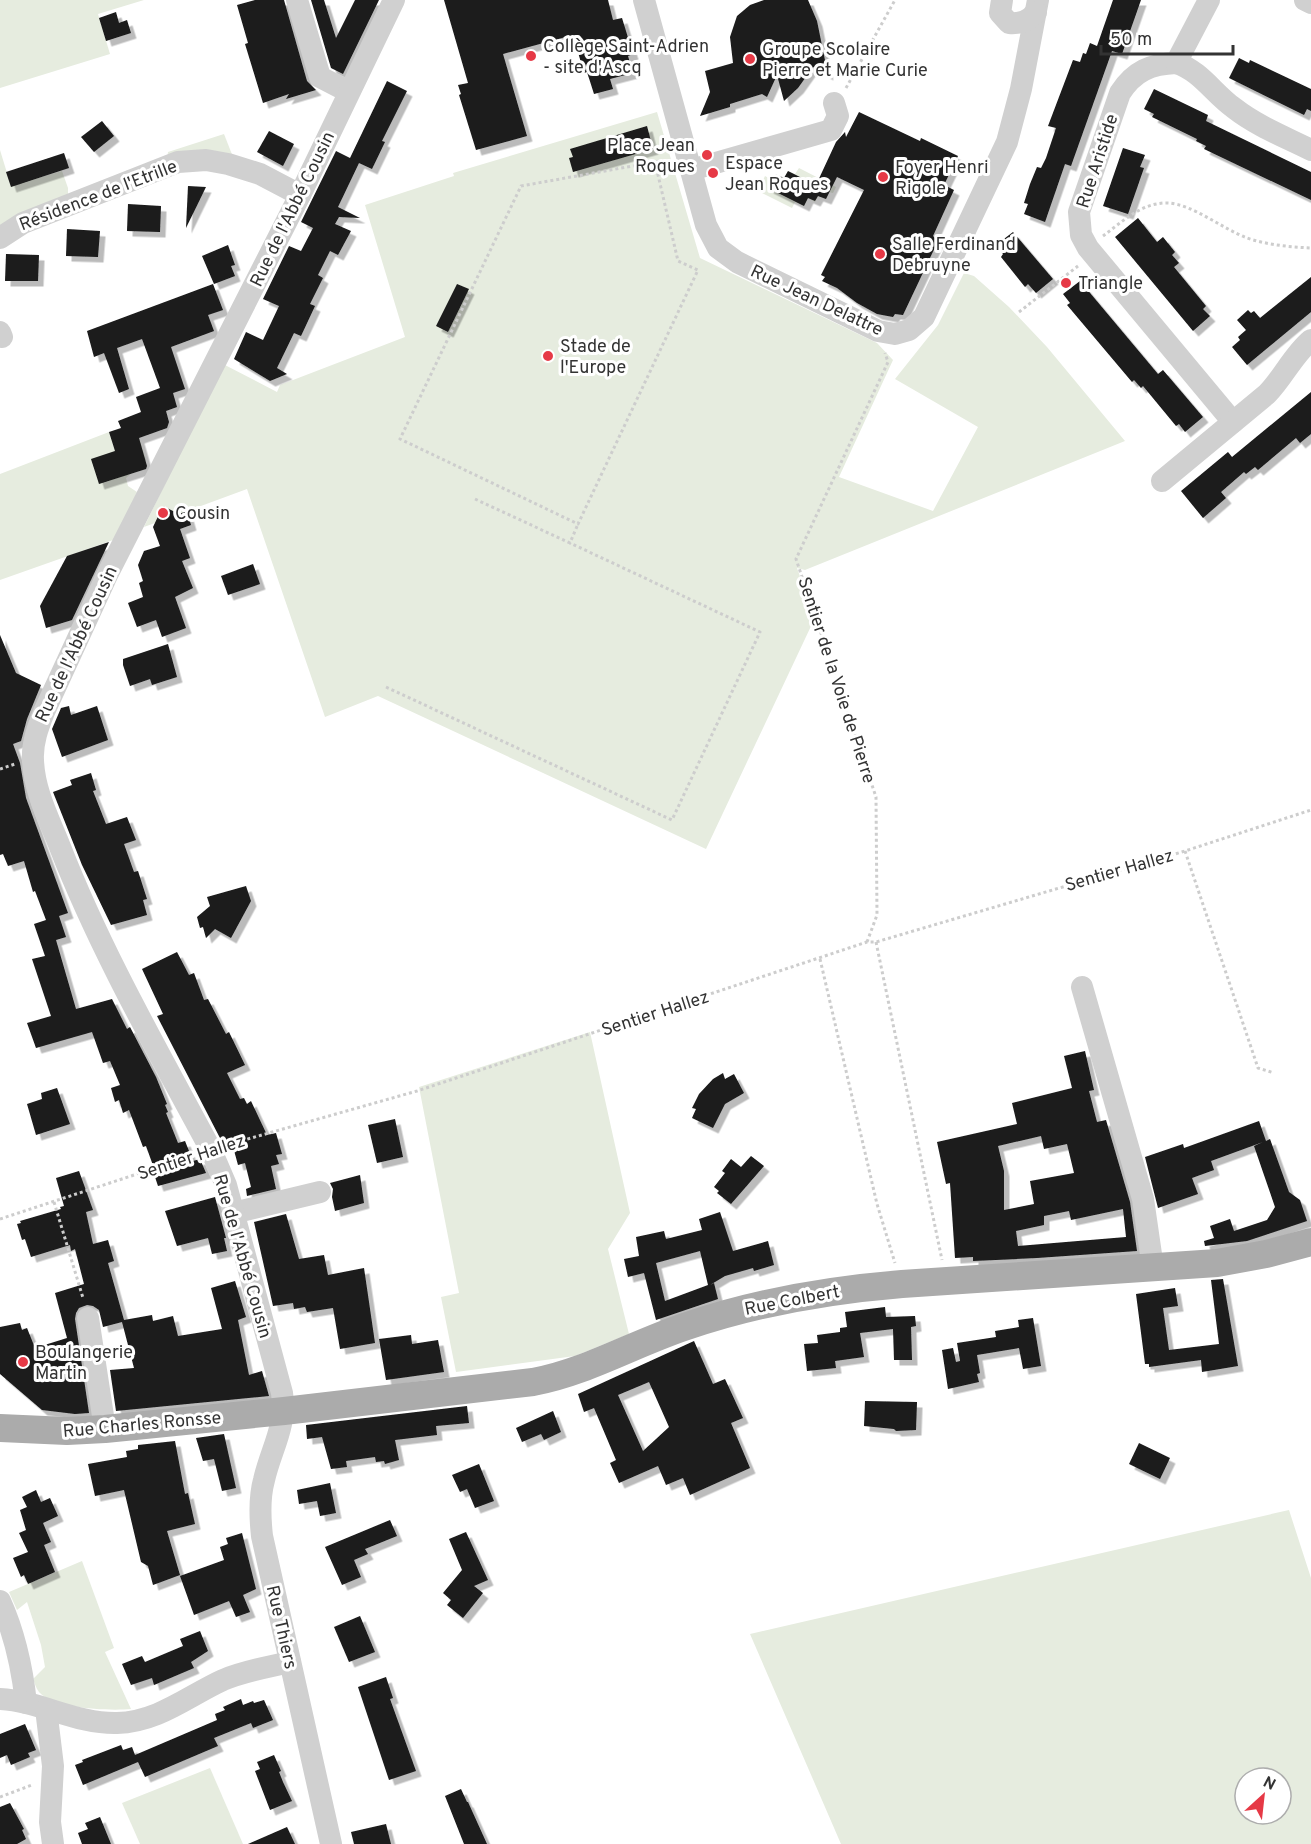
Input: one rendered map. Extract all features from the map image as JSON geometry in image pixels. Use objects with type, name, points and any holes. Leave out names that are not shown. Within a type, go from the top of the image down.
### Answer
[{"type":"main road","name":"Rue Colbert","points":[[284,1411],[551,1378],[687,1326],[739,1310],[826,1292],[902,1284],[1153,1268],[1242,1259],[1311,1242]]},
{"type":"main road","name":"Rue Charles Ronsse","points":[[0,1428],[67,1431],[105,1429],[284,1411]]},
{"type":"street","points":[[297,0],[320,77],[349,92]]},
{"type":"street","name":"Rue de l'Abbé Cousin","points":[[284,1411],[282,1393],[222,1176],[85,906],[44,807],[32,757],[35,735],[44,711],[108,573],[300,195],[394,0]]},
{"type":"street","name":"Rue Jean Delattre","points":[[644,0],[711,237],[726,256],[878,331],[895,334],[918,325],[924,316],[1004,149],[1021,89],[1037,6]]},
{"type":"street","name":"Rue Jean Delattre","points":[[1002,0],[1000,13],[1009,23],[1018,24],[1026,21],[1037,6]]},
{"type":"street","points":[[1209,0],[1176,63],[1198,74],[1222,98],[1246,116],[1311,150]]},
{"type":"street","points":[[1305,0],[1311,3]]},
{"type":"street","name":"Rue Aristide","points":[[1176,63],[1162,63],[1142,70],[1127,82],[1120,93],[1079,212],[1080,235],[1090,251],[1233,422]]},
{"type":"street","points":[[689,163],[831,130],[838,116],[834,103]]},
{"type":"street","name":"Résidence de l'Etrille","points":[[0,238],[23,223],[177,162],[206,160],[228,164],[260,174],[300,195]]},
{"type":"street","points":[[1162,481],[1278,383],[1295,357],[1311,340]]},
{"type":"street","points":[[1082,987],[1143,1199],[1153,1268]]},
{"type":"street","points":[[233,1213],[320,1192]]},
{"type":"street","points":[[88,1318],[105,1429]]},
{"type":"street","name":"Rue Thiers","points":[[284,1411],[281,1429],[263,1481],[261,1522],[265,1552],[331,1844]]},
{"type":"street","points":[[0,1601],[15,1639],[22,1671],[36,1706],[54,1777],[50,1815],[53,1844]]},
{"type":"street","points":[[0,1698],[88,1721],[116,1723],[142,1720],[167,1710],[225,1679],[290,1662]]},
{"type":"path","points":[[834,103],[842,94],[895,0]]},
{"type":"path","points":[[578,524],[400,439],[521,186],[655,162],[689,163]]},
{"type":"path","points":[[570,543],[698,270],[678,261],[655,162]]},
{"type":"path","points":[[1019,312],[1139,209],[1167,203],[1188,208],[1248,238],[1277,246],[1311,248]]},
{"type":"path","name":"Sentier de la Voie de Pierre","points":[[867,942],[877,915],[876,798],[796,559],[888,362],[878,331]]},
{"type":"path","points":[[386,687],[672,820],[760,632],[475,499]]},
{"type":"path","name":"Sentier Hallez","points":[[0,1219],[210,1150],[417,1090],[867,942],[876,942],[1185,851],[1311,810]]},
{"type":"path","points":[[1185,851],[1258,1068],[1274,1073]]},
{"type":"path","points":[[876,942],[944,1268],[932,1268],[934,1282]]},
{"type":"path","points":[[820,959],[877,1204],[902,1284]]},
{"type":"path","points":[[54,1202],[88,1318]]},
{"type":"path","points":[[0,1797],[54,1777]]},
{"type":"shaded area","points":[[0,0],[144,0],[98,14],[110,54],[0,88]]},
{"type":"shaded area","points":[[657,112],[700,258],[877,343],[893,360],[839,477],[933,511],[978,427],[895,379],[938,325],[964,273],[974,276],[1009,307],[1047,347],[1125,441],[805,570],[797,568],[816,622],[812,624],[706,849],[378,696],[325,717],[247,489],[144,527],[223,364],[277,392],[280,385],[405,337],[365,205],[454,176],[453,173]]},
{"type":"shaded area","points":[[224,134],[233,157],[167,159],[168,152]]},
{"type":"shaded area","points":[[0,150],[11,186],[62,171],[68,188],[68,199],[0,226]]},
{"type":"shaded area","points":[[799,168],[836,187],[833,193],[829,192],[826,199],[818,196],[815,202],[808,198],[804,206],[795,202],[792,208],[754,189],[758,182],[761,184],[765,176],[772,180],[776,174],[784,178],[788,171],[795,174]]},
{"type":"shaded area","points":[[109,432],[139,438],[146,460],[126,478],[128,486],[137,492],[116,539],[0,580],[0,474]]},
{"type":"shaded area","points":[[590,1032],[630,1213],[608,1249],[629,1334],[575,1356],[456,1372],[441,1297],[459,1293],[419,1087]]},
{"type":"shaded area","points":[[1289,1510],[1311,1578],[1311,1844],[841,1844],[750,1634]]},
{"type":"shaded area","points":[[82,1561],[114,1648],[105,1652],[131,1709],[83,1708],[57,1702],[46,1698],[39,1692],[33,1679],[45,1667],[41,1645],[27,1602],[17,1610],[9,1592]]},
{"type":"shaded area","points":[[210,1768],[243,1844],[140,1844],[122,1803]]},
{"type":"building","points":[[255,0],[284,0],[307,81],[316,90],[286,99],[289,94],[263,103],[245,44],[248,43],[237,5]]},
{"type":"building","points":[[311,0],[324,0],[336,38],[355,0],[379,0],[343,74],[331,68]]},
{"type":"building","points":[[444,0],[608,0],[613,20],[622,18],[633,54],[628,56],[633,73],[610,79],[613,89],[594,94],[587,72],[584,73],[573,35],[503,54],[527,136],[476,150],[459,95],[461,94],[458,85],[468,83]]},
{"type":"building","points":[[764,0],[808,0],[817,21],[828,75],[813,67],[798,88],[784,101],[777,75],[767,97],[762,94],[700,116],[710,92],[705,71],[733,63],[730,37],[737,16],[750,5]]},
{"type":"building","points":[[1113,0],[1141,0],[1122,54],[1112,51],[1071,166],[1065,164],[1045,222],[1024,214],[1028,204],[1024,203],[1037,167],[1041,168],[1046,158],[1056,128],[1048,126],[1073,60],[1080,62],[1090,43],[1097,46]]},
{"type":"building","points":[[116,12],[119,23],[127,20],[131,33],[106,41],[99,18]]},
{"type":"building","points":[[1239,58],[1249,63],[1250,60],[1311,89],[1311,111],[1307,109],[1304,115],[1229,78]]},
{"type":"building","points":[[387,81],[407,91],[382,141],[385,142],[372,169],[359,163],[338,207],[360,218],[339,217],[335,224],[351,231],[338,255],[330,251],[318,275],[323,278],[310,304],[315,306],[301,336],[294,333],[277,368],[287,374],[270,381],[234,359],[246,332],[263,340],[279,306],[263,299],[289,246],[301,251],[313,228],[301,222],[336,151],[350,158]]},
{"type":"building","points":[[1154,89],[1208,115],[1206,121],[1311,172],[1311,200],[1204,149],[1206,146],[1196,141],[1197,139],[1152,117],[1154,114],[1144,109]]},
{"type":"building","points":[[859,112],[958,156],[944,185],[954,190],[933,236],[938,241],[903,315],[895,314],[893,317],[877,314],[822,281],[825,277],[821,275],[864,190],[837,177],[826,199],[818,196],[815,201],[808,198],[804,206],[768,188],[775,174],[784,178],[788,171],[816,185],[836,142],[845,132],[846,137]]},
{"type":"building","points":[[102,121],[114,136],[94,152],[81,137]]},
{"type":"building","points":[[647,126],[653,149],[573,172],[569,158],[573,157],[570,149]]},
{"type":"building","points":[[269,131],[294,144],[283,166],[257,152]]},
{"type":"building","points":[[1123,148],[1145,155],[1140,167],[1144,168],[1128,214],[1103,206]]},
{"type":"building","points":[[64,153],[69,168],[11,187],[6,172]]},
{"type":"building","points":[[188,186],[206,187],[186,228]]},
{"type":"building","points":[[128,204],[161,206],[160,232],[127,231]]},
{"type":"building","points":[[1138,218],[1157,242],[1163,237],[1175,252],[1172,255],[1179,263],[1174,267],[1206,306],[1203,309],[1210,316],[1193,331],[1115,237]]},
{"type":"building","points":[[67,229],[100,231],[98,257],[66,256]]},
{"type":"building","points":[[1013,232],[1053,279],[1036,293],[1028,284],[1025,287],[1001,257],[1003,254],[996,245]]},
{"type":"building","points":[[228,245],[235,265],[231,266],[235,276],[214,284],[202,256]]},
{"type":"building","points":[[6,254],[39,255],[38,281],[5,281]]},
{"type":"building","points":[[1311,277],[1311,312],[1247,365],[1232,347],[1246,330],[1237,320],[1248,310],[1251,313],[1254,311],[1260,318]]},
{"type":"building","points":[[1080,281],[1158,374],[1163,370],[1203,417],[1185,432],[1179,424],[1176,426],[1143,386],[1141,388],[1134,380],[1132,382],[1067,305],[1070,303],[1063,294]]},
{"type":"building","points":[[213,284],[223,310],[208,315],[214,331],[171,347],[185,389],[173,393],[177,407],[166,411],[169,422],[167,428],[139,438],[146,469],[99,484],[91,459],[115,451],[109,432],[121,428],[118,421],[141,412],[136,397],[160,388],[142,339],[117,348],[129,389],[119,393],[104,353],[94,357],[87,331]]},
{"type":"building","points":[[457,284],[469,289],[448,332],[436,326]]},
{"type":"building","points":[[1311,392],[1311,434],[1300,443],[1296,438],[1258,470],[1255,467],[1246,474],[1244,472],[1221,492],[1226,498],[1203,518],[1181,491],[1228,452],[1232,457]]},
{"type":"building","points":[[163,506],[179,514],[187,511],[191,525],[180,529],[190,558],[182,561],[193,588],[175,597],[186,628],[162,637],[156,620],[137,627],[128,603],[143,597],[139,583],[143,581],[138,565],[144,551],[160,546],[153,527]]},
{"type":"building","points":[[109,542],[72,620],[46,628],[40,606],[67,556]]},
{"type":"building","points":[[253,564],[260,584],[228,595],[221,576]]},
{"type":"building","points":[[0,635],[16,673],[41,685],[21,741],[13,744],[20,763],[26,798],[68,913],[59,916],[66,937],[56,940],[76,1009],[112,999],[127,1029],[130,1027],[156,1077],[167,1104],[165,1105],[168,1112],[166,1113],[178,1143],[185,1141],[193,1161],[200,1159],[206,1173],[158,1186],[146,1146],[143,1147],[129,1110],[123,1113],[119,1100],[115,1102],[111,1088],[120,1085],[110,1061],[103,1063],[92,1032],[36,1048],[27,1023],[51,1016],[32,959],[45,956],[34,924],[46,920],[35,891],[33,892],[24,861],[8,866],[3,854],[0,855]]},
{"type":"building","points":[[168,644],[177,677],[152,685],[150,679],[130,686],[123,659]]},
{"type":"building","points":[[69,706],[71,715],[97,706],[108,740],[62,757],[52,729],[61,708]]},
{"type":"building","points":[[91,773],[96,790],[93,791],[106,824],[127,817],[136,840],[124,844],[134,872],[138,871],[147,899],[143,900],[147,915],[111,925],[82,865],[53,792],[72,785],[70,780]]},
{"type":"building","points":[[246,886],[251,901],[231,938],[215,929],[206,938],[197,917],[210,906],[207,897]]},
{"type":"building","points":[[177,952],[189,975],[194,973],[204,1000],[208,999],[226,1034],[229,1032],[245,1065],[227,1073],[240,1099],[244,1098],[247,1104],[251,1101],[267,1135],[276,1133],[282,1154],[276,1155],[279,1164],[271,1166],[276,1189],[247,1196],[246,1189],[251,1187],[245,1163],[238,1165],[232,1143],[221,1140],[157,1016],[163,1014],[142,969]]},
{"type":"building","points":[[1085,1051],[1094,1090],[1089,1091],[1097,1122],[1106,1120],[1130,1202],[1137,1251],[973,1261],[973,1257],[955,1258],[950,1183],[946,1184],[937,1142],[1017,1124],[1012,1103],[1072,1088],[1064,1056]],"holes":[[[1041,1136],[1044,1149],[1067,1144],[1074,1173],[1030,1181],[1034,1204],[1004,1210],[1004,1171],[998,1146]],[[1123,1209],[1126,1237],[1018,1246],[1016,1231],[1044,1225],[1044,1216],[1069,1211],[1071,1220]]]},
{"type":"building","points":[[723,1073],[725,1079],[734,1074],[744,1093],[725,1104],[713,1128],[692,1118],[696,1109],[692,1108],[699,1094],[713,1079]]},
{"type":"building","points":[[57,1088],[70,1124],[36,1135],[27,1104],[42,1099],[41,1093]]},
{"type":"building","points":[[395,1119],[403,1157],[377,1163],[368,1125]]},
{"type":"building","points":[[1259,1121],[1266,1141],[1270,1139],[1289,1192],[1300,1200],[1307,1221],[1247,1241],[1205,1246],[1204,1241],[1214,1238],[1210,1226],[1230,1219],[1234,1231],[1267,1220],[1275,1207],[1254,1146],[1263,1142],[1211,1161],[1214,1170],[1192,1178],[1198,1194],[1158,1208],[1145,1157],[1183,1144],[1184,1148]]},
{"type":"building","points":[[751,1156],[764,1166],[731,1204],[717,1193],[719,1191],[714,1187],[725,1173],[722,1171],[731,1159],[741,1167]]},
{"type":"building","points":[[79,1171],[93,1210],[86,1212],[93,1244],[108,1240],[114,1261],[108,1263],[124,1320],[152,1315],[153,1321],[173,1316],[178,1336],[222,1329],[211,1288],[235,1281],[246,1317],[238,1320],[249,1375],[262,1371],[269,1396],[116,1411],[110,1370],[134,1368],[122,1322],[103,1327],[99,1310],[87,1305],[79,1308],[75,1319],[89,1413],[75,1414],[42,1410],[0,1374],[0,1327],[20,1323],[22,1330],[27,1328],[35,1348],[67,1338],[55,1293],[84,1284],[75,1249],[71,1251],[70,1245],[31,1257],[17,1224],[21,1223],[20,1221],[61,1209],[60,1207],[64,1206],[56,1178]]},
{"type":"building","points":[[360,1175],[364,1203],[335,1211],[333,1189],[330,1183]]},
{"type":"building","points":[[215,1197],[226,1238],[224,1238],[227,1251],[212,1254],[208,1238],[177,1246],[165,1211]]},
{"type":"building","points":[[720,1212],[733,1251],[768,1241],[774,1265],[725,1276],[710,1285],[714,1283],[718,1299],[656,1320],[644,1273],[628,1277],[624,1259],[639,1256],[636,1237],[664,1231],[666,1239],[702,1230],[699,1219]],"holes":[[[700,1251],[708,1285],[665,1301],[656,1263]]]},
{"type":"building","points":[[286,1214],[299,1259],[324,1255],[328,1275],[364,1268],[375,1343],[340,1349],[333,1308],[307,1312],[305,1307],[294,1309],[293,1303],[273,1306],[254,1222]]},
{"type":"building","points":[[1223,1279],[1238,1366],[1202,1372],[1201,1360],[1149,1367],[1149,1364],[1145,1364],[1136,1294],[1175,1288],[1178,1306],[1163,1308],[1169,1350],[1219,1344],[1211,1280]]},
{"type":"building","points":[[885,1307],[886,1317],[915,1316],[916,1326],[911,1327],[912,1360],[894,1360],[893,1329],[860,1333],[864,1357],[835,1361],[836,1368],[807,1371],[804,1344],[818,1343],[817,1335],[840,1332],[840,1328],[847,1327],[845,1312]]},
{"type":"building","points":[[1033,1318],[1041,1366],[1023,1369],[1019,1348],[977,1355],[979,1382],[948,1389],[942,1350],[953,1348],[956,1362],[960,1361],[957,1343],[996,1337],[995,1331],[1019,1327],[1018,1320]]},
{"type":"building","points":[[411,1335],[412,1344],[438,1340],[444,1372],[386,1380],[379,1339]]},
{"type":"building","points":[[694,1341],[713,1384],[725,1379],[743,1418],[731,1423],[750,1468],[690,1495],[683,1478],[666,1485],[658,1466],[619,1483],[610,1463],[616,1460],[594,1408],[584,1412],[578,1394]],"holes":[[[649,1382],[669,1427],[643,1451],[618,1395]]]},
{"type":"building","points":[[865,1401],[917,1402],[916,1430],[896,1431],[864,1426]]},
{"type":"building","points":[[467,1406],[469,1423],[436,1426],[437,1435],[395,1440],[399,1460],[385,1464],[384,1461],[376,1462],[375,1457],[346,1461],[347,1467],[331,1469],[322,1437],[307,1439],[306,1425]]},
{"type":"building","points":[[553,1411],[561,1432],[544,1440],[541,1434],[522,1442],[516,1428]]},
{"type":"building","points":[[224,1434],[236,1488],[222,1491],[214,1459],[203,1461],[196,1438]]},
{"type":"building","points":[[175,1441],[185,1494],[188,1493],[195,1524],[167,1531],[180,1575],[153,1585],[148,1566],[141,1562],[124,1490],[95,1496],[88,1464],[127,1457],[126,1451],[138,1449],[138,1445]]},
{"type":"building","points":[[1139,1443],[1170,1458],[1160,1479],[1129,1464]]},
{"type":"building","points":[[479,1464],[494,1501],[475,1508],[467,1489],[460,1492],[452,1475]]},
{"type":"building","points":[[330,1483],[336,1513],[320,1516],[317,1501],[299,1504],[297,1490]]},
{"type":"building","points":[[36,1490],[41,1502],[50,1498],[58,1516],[43,1523],[51,1542],[44,1545],[55,1572],[28,1584],[24,1575],[21,1577],[13,1558],[28,1552],[19,1533],[26,1530],[20,1510],[27,1507],[22,1497]]},
{"type":"building","points":[[390,1520],[397,1536],[365,1549],[368,1554],[354,1560],[361,1577],[342,1585],[325,1547]]},
{"type":"building","points":[[466,1532],[488,1580],[474,1586],[483,1593],[463,1618],[447,1605],[451,1600],[443,1593],[462,1570],[449,1539]]},
{"type":"building","points":[[242,1533],[256,1589],[243,1595],[250,1612],[236,1617],[229,1601],[194,1615],[180,1576],[224,1560],[220,1547],[228,1544],[226,1538]]},
{"type":"building","points":[[360,1616],[375,1652],[349,1662],[334,1627]]},
{"type":"building","points":[[200,1631],[208,1651],[191,1662],[194,1668],[154,1685],[152,1678],[131,1685],[122,1664],[142,1656],[145,1662],[183,1646],[180,1639]]},
{"type":"building","points":[[386,1677],[393,1698],[390,1699],[416,1771],[389,1780],[358,1687]]},
{"type":"building","points":[[241,1699],[243,1705],[264,1700],[273,1720],[253,1728],[251,1723],[214,1738],[218,1746],[145,1777],[138,1762],[83,1785],[75,1765],[83,1762],[82,1760],[121,1745],[123,1750],[132,1747],[135,1755],[217,1720],[215,1714],[225,1710],[223,1707]]},
{"type":"building","points":[[25,1724],[36,1750],[28,1753],[30,1757],[11,1765],[7,1755],[0,1758],[0,1734]]},
{"type":"building","points":[[274,1755],[292,1801],[270,1810],[255,1771],[260,1769],[257,1762]]},
{"type":"building","points":[[461,1789],[487,1844],[464,1844],[445,1796]]},
{"type":"building","points":[[10,1803],[24,1829],[22,1830],[26,1839],[17,1844],[0,1844],[0,1807]]},
{"type":"building","points":[[100,1817],[111,1844],[82,1844],[78,1833],[88,1829],[85,1823]]},
{"type":"building","points":[[386,1824],[391,1844],[354,1844],[351,1832]]},
{"type":"building","points":[[287,1827],[295,1844],[248,1844]]},
{"type":"place","name":"Collège Saint-Adrien - site d'Ascq","points":[[531,56]]},
{"type":"place","name":"Groupe Scolaire Pierre et Marie Curie","points":[[750,59]]},
{"type":"place","name":"Place Jean Roques","points":[[707,155]]},
{"type":"place","name":"Espace Jean Roques","points":[[713,173]]},
{"type":"place","name":"Foyer Henri Rigole","points":[[883,177]]},
{"type":"place","name":"Salle Ferdinand Debruyne","points":[[880,254]]},
{"type":"place","name":"Triangle","points":[[1066,283]]},
{"type":"place","name":"Stade de l'Europe","points":[[548,356]]},
{"type":"place","name":"Cousin","points":[[163,513]]},
{"type":"place","name":"Boulangerie Martin","points":[[23,1362]]}]
